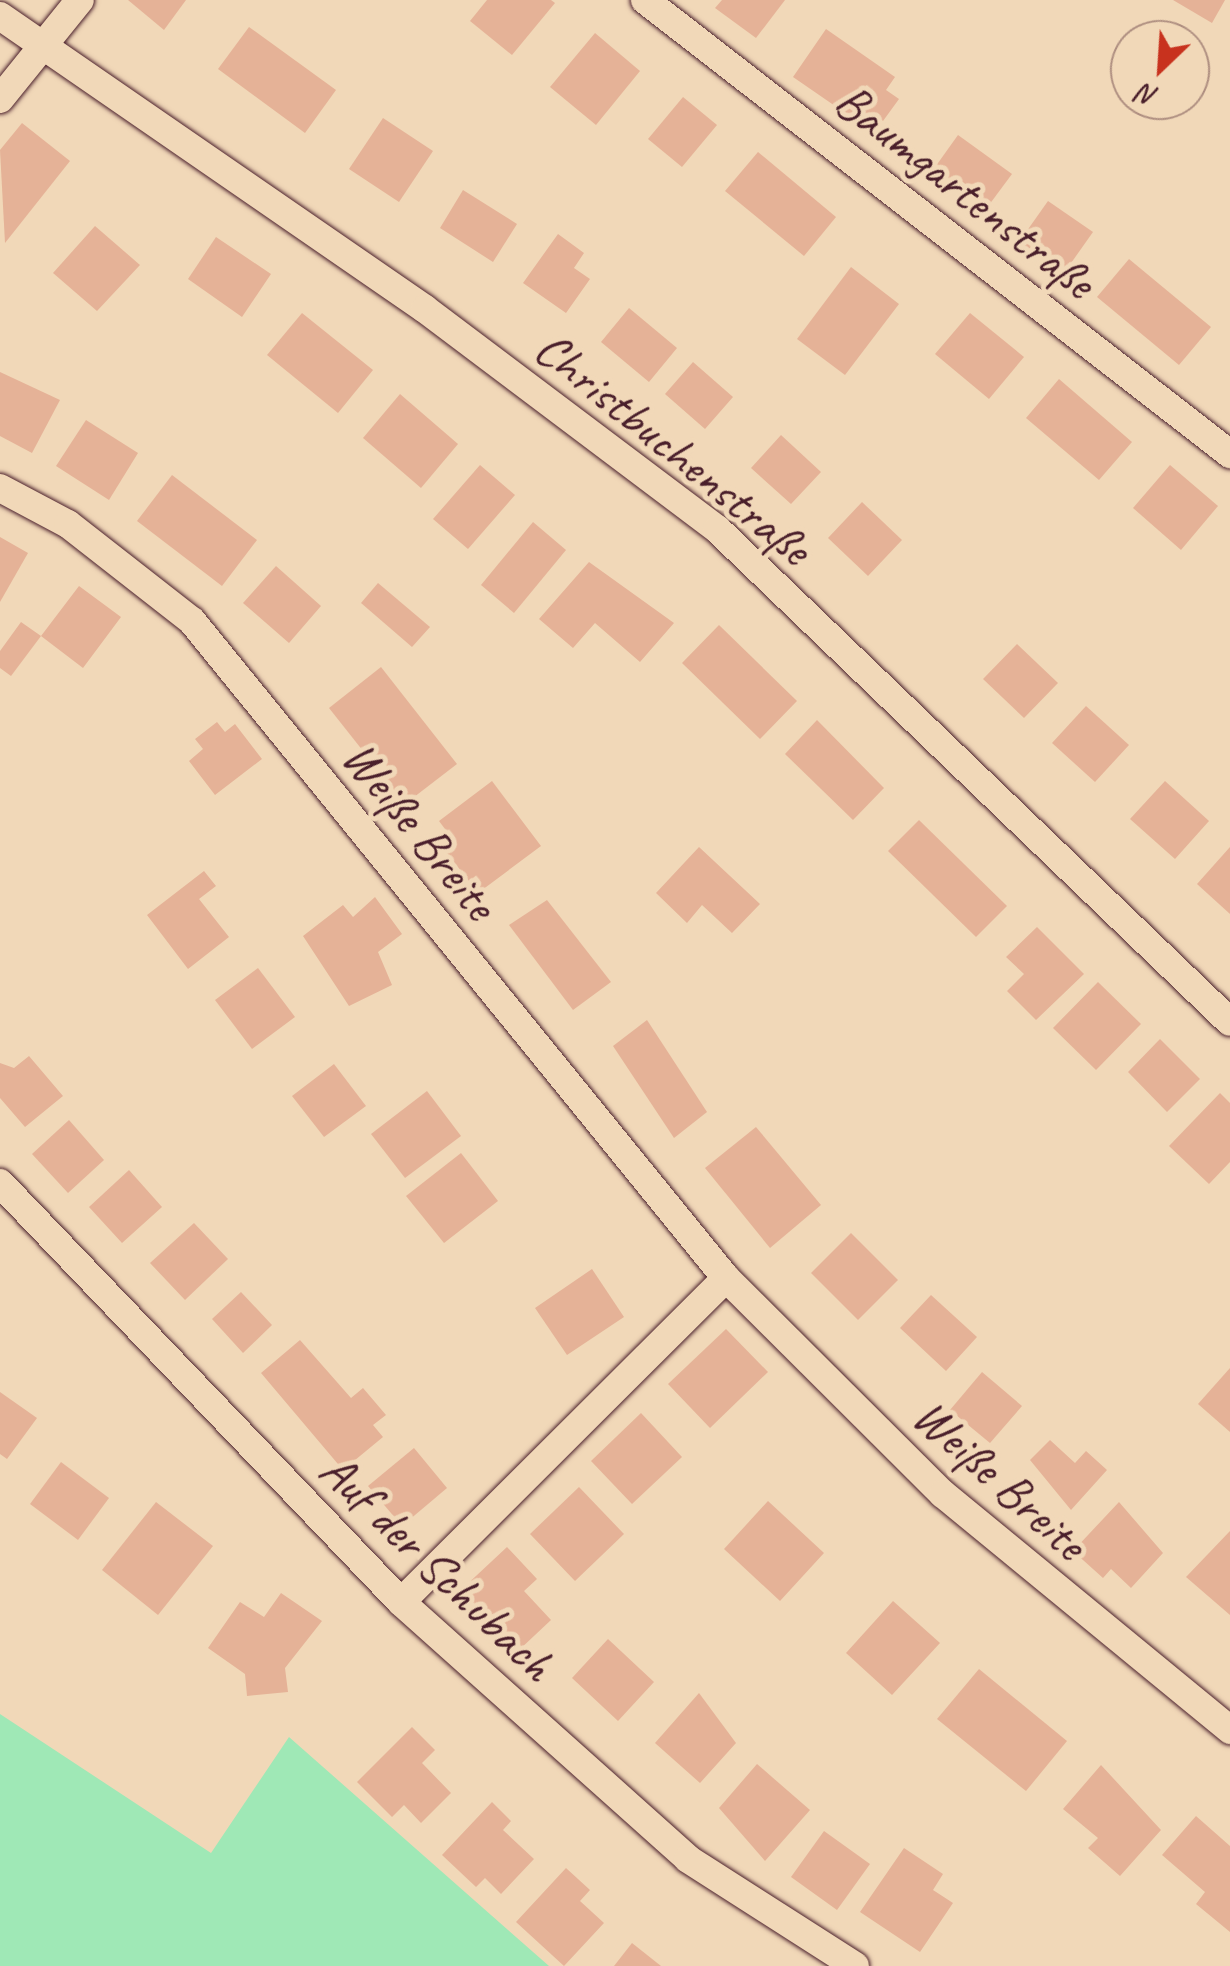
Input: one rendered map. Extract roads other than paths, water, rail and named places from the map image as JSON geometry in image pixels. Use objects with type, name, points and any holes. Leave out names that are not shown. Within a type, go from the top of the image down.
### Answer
[{"type":"street","points":[[0,98],[80,0]]},
{"type":"street","name":"Baumgartenstraße","points":[[645,0],[1230,454]]},
{"type":"street","name":"Christbuchenstraße","points":[[0,16],[426,309],[717,529],[1230,1022]]},
{"type":"street","name":"Weiße Breite","points":[[0,488],[68,524],[192,621],[726,1278],[943,1494],[1230,1730]]},
{"type":"street","name":"Auf der Schubach","points":[[0,1183],[401,1602],[688,1859],[855,1966]]},
{"type":"street","points":[[401,1602],[726,1278]]}]
